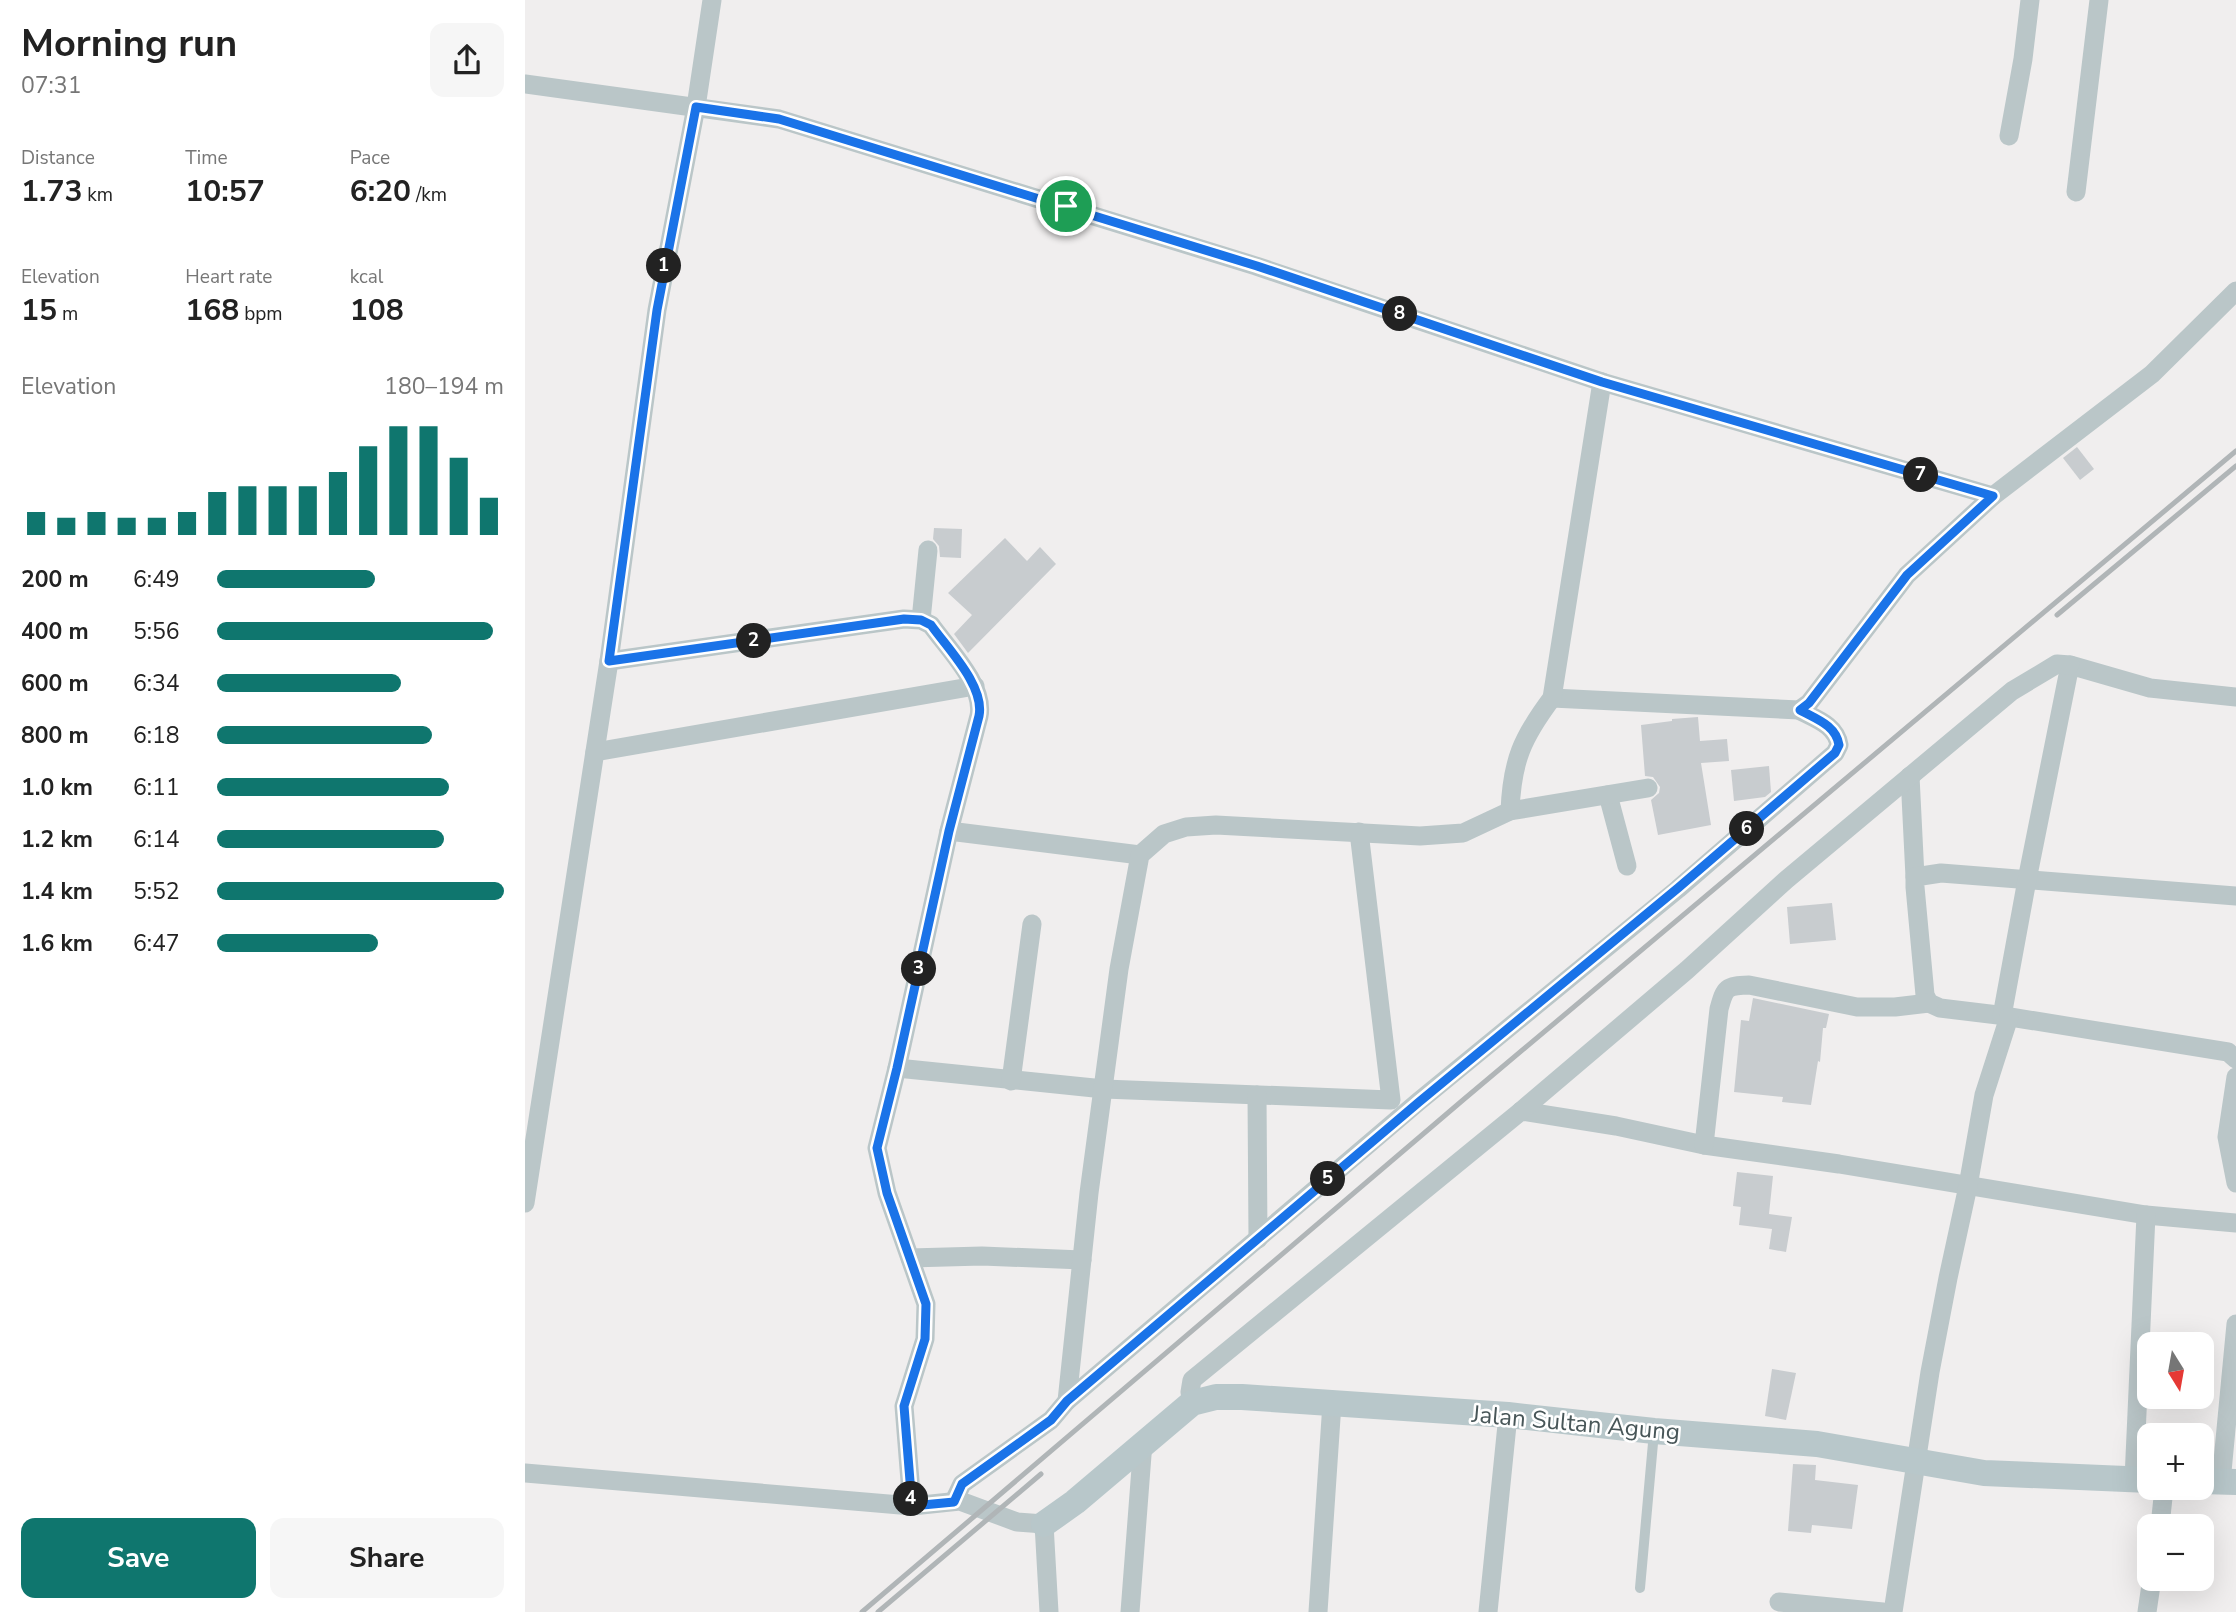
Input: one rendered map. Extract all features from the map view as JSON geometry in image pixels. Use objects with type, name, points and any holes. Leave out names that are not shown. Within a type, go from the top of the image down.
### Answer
[{"type":"street","points":[[525,1202],[609,661],[657,310],[696,107],[712,0]]},
{"type":"street","points":[[2009,136],[2030,0]]},
{"type":"street","points":[[2076,192],[2099,0]]},
{"type":"street","points":[[525,84],[779,119],[1257,266],[1602,382],[1993,496]]},
{"type":"street","points":[[1800,710],[1809,703],[1907,575],[1993,496],[2152,374],[2236,291]]},
{"type":"street","points":[[1510,811],[1511,783],[1519,750],[1533,724],[1552,698],[1602,382]]},
{"type":"street","points":[[921,620],[928,550]]},
{"type":"street","points":[[609,661],[904,619],[921,620],[931,625],[975,686],[981,707],[949,831],[877,1148],[887,1193],[926,1304],[925,1339],[904,1406],[912,1506]]},
{"type":"street","points":[[1192,1403],[1192,1380],[1521,1111],[1687,970],[1786,880],[2012,691],[2057,664],[2070,665],[2150,688],[2236,697]]},
{"type":"street","points":[[1893,1612],[1932,1358],[1984,1095],[2006,1016],[2027,880],[2070,665]]},
{"type":"street","points":[[595,752],[975,686]]},
{"type":"street","points":[[954,1502],[962,1484],[1051,1420],[1067,1401],[1419,1102],[1678,888],[1835,753],[1839,745],[1837,734],[1827,725],[1800,710],[1552,698]]},
{"type":"street","points":[[1910,776],[1915,877],[1925,995],[1929,1003]]},
{"type":"street","points":[[1067,1401],[1089,1194],[1119,969],[1140,855],[1164,834],[1186,827],[1216,825],[1420,836],[1463,833],[1510,811],[1648,788]]},
{"type":"street","points":[[1608,794],[1627,866]]},
{"type":"street","points":[[949,831],[1140,855]]},
{"type":"street","points":[[1359,832],[1391,1100]]},
{"type":"street","points":[[1915,877],[1941,873],[2236,896]]},
{"type":"street","points":[[1011,1081],[1032,924]]},
{"type":"street","points":[[1704,1145],[1719,1009],[1724,991],[1731,986],[1749,985],[1857,1007],[1895,1007],[1929,1003],[1940,1008],[2228,1052],[2236,1059]]},
{"type":"street","points":[[897,1068],[1104,1089],[1419,1102]]},
{"type":"street","points":[[2236,1077],[2227,1137],[2236,1183]]},
{"type":"street","points":[[1257,1095],[1258,1239]]},
{"type":"street","points":[[1521,1111],[1616,1126],[1704,1145],[1839,1164],[2146,1215],[2236,1223]]},
{"type":"street","points":[[2142,1423],[2146,1215]]},
{"type":"street","points":[[910,1258],[982,1255],[1082,1260]]},
{"type":"street","points":[[2220,1482],[2236,1324]]},
{"type":"street","name":"Jalan Sultan Agung","points":[[1044,1524],[1075,1502],[1192,1403],[1216,1397],[1508,1415],[1654,1431],[1817,1444],[1984,1473],[2137,1480]]},
{"type":"street","points":[[1318,1612],[1332,1403]]},
{"type":"street","points":[[1488,1612],[1508,1415]]},
{"type":"street","points":[[1131,1612],[1143,1442]]},
{"type":"street","points":[[525,1474],[912,1506],[960,1502],[1017,1522],[1044,1524],[1049,1612]]},
{"type":"street","points":[[2147,1612],[2150,1591]]},
{"type":"street","points":[[1779,1602],[1883,1612]]},
{"type":"lane","points":[[1640,1588],[1654,1431]]},
{"type":"building","points":[[2077,447],[2094,469],[2080,480],[2063,458]]},
{"type":"building","points":[[934,528],[962,529],[961,558],[940,557],[939,546],[933,539]]},
{"type":"building","points":[[1005,538],[1027,561],[1040,547],[1056,564],[968,653],[954,634],[972,615],[948,593]]},
{"type":"building","points":[[1698,717],[1700,741],[1727,739],[1729,761],[1701,763],[1711,825],[1658,835],[1651,800],[1659,793],[1660,787],[1653,777],[1645,776],[1641,725]]},
{"type":"building","points":[[1769,766],[1771,792],[1765,797],[1734,801],[1731,770]]},
{"type":"building","points":[[1832,903],[1836,940],[1790,944],[1787,907]]},
{"type":"building","points":[[1753,998],[1829,1014],[1826,1028],[1823,1028],[1820,1062],[1818,1061],[1811,1105],[1782,1102],[1783,1097],[1734,1092],[1741,1020],[1749,1021]]},
{"type":"building","points":[[1737,1172],[1773,1176],[1769,1214],[1792,1217],[1786,1252],[1769,1249],[1772,1229],[1739,1225],[1741,1207],[1733,1206]]},
{"type":"building","points":[[1772,1369],[1796,1373],[1786,1420],[1765,1416]]},
{"type":"building","points":[[1793,1464],[1816,1465],[1815,1480],[1858,1485],[1852,1529],[1812,1525],[1811,1533],[1788,1531]]},
{"type":"railway","points":[[862,1612],[1463,1100],[2236,451]]},
{"type":"railway","points":[[2057,615],[2236,466]]},
{"type":"railway","points":[[878,1612],[1041,1474]]},
{"type":"route","points":[[696,107],[779,119],[1066,206],[1257,266],[1602,382],[1993,496],[1907,575],[1809,703],[1800,710],[1827,725],[1837,734],[1839,745],[1835,753],[1067,1401],[1051,1420],[962,1484],[954,1502],[912,1506],[904,1406],[925,1339],[926,1304],[887,1193],[877,1148],[981,701],[975,686],[931,625],[921,620],[904,619],[609,661],[657,310],[675,205],[696,107]]}]
